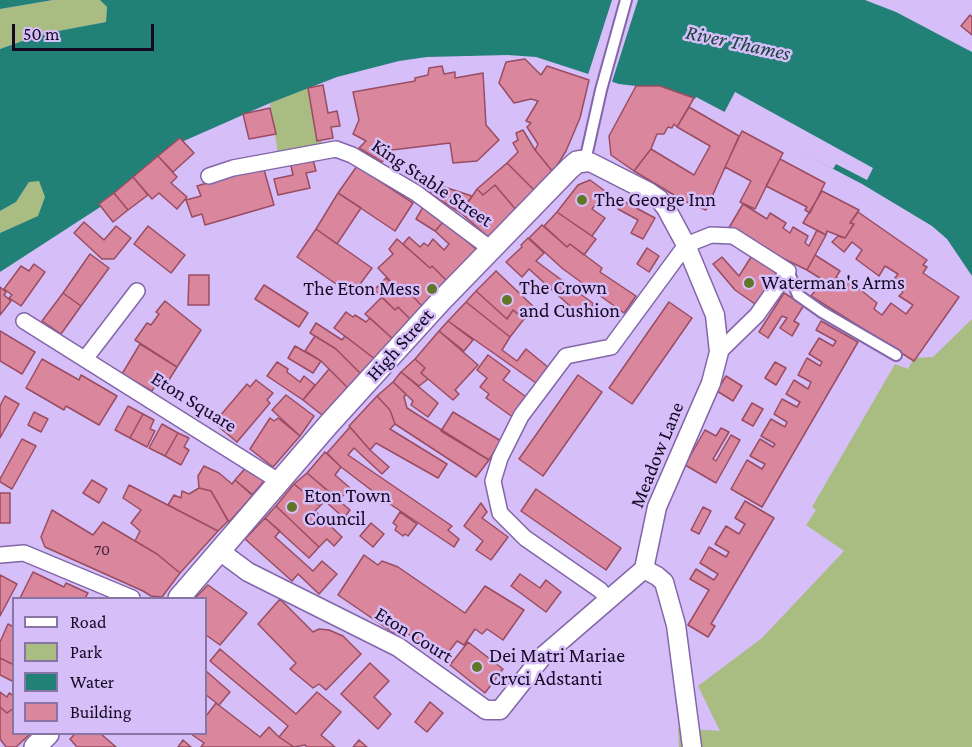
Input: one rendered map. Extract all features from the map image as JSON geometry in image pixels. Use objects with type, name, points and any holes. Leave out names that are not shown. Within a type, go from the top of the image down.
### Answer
[{"type":"main road","name":"High Street","points":[[180,597],[221,552],[327,425],[570,168],[577,162],[585,161]]},
{"type":"main road","points":[[35,747],[47,735]]},
{"type":"street","points":[[585,161],[601,90],[626,0]]},
{"type":"street","name":"King Stable Street","points":[[209,177],[232,161],[336,149],[352,155],[416,193],[491,249]]},
{"type":"street","name":"Meadow Lane","points":[[585,161],[630,182],[659,199],[686,245],[715,315],[720,352],[711,383],[657,507],[644,569]]},
{"type":"street","points":[[608,599],[600,590],[525,538],[500,513],[493,481],[500,458],[521,416],[566,356],[611,346],[686,245],[711,235],[733,236],[788,271],[798,295],[896,356]]},
{"type":"street","points":[[720,352],[757,315],[788,271]]},
{"type":"street","points":[[85,359],[137,291]]},
{"type":"street","name":"Eton Square","points":[[24,321],[280,482]]},
{"type":"street","name":"Eton Court","points":[[221,552],[248,572],[398,647],[486,710],[500,710],[542,657],[644,569]]},
{"type":"street","points":[[0,555],[24,553],[130,597]]},
{"type":"street","points":[[644,569],[664,582],[676,625],[692,747]]},
{"type":"green space","points":[[53,0],[100,0],[107,7],[106,22],[42,34],[0,49],[0,9]]},
{"type":"green space","points":[[312,86],[322,144],[278,154],[270,103]]},
{"type":"green space","points":[[39,180],[46,198],[39,216],[0,233],[0,211],[16,202],[29,182]]},
{"type":"green space","points":[[972,319],[972,747],[679,747],[678,728],[720,731],[698,686],[762,638],[844,551],[806,525],[816,510],[812,507],[895,364],[908,369],[914,358],[933,357]]},
{"type":"water","points":[[0,0],[53,0],[0,9]]},
{"type":"water","name":"River Thames","points":[[100,0],[865,0],[896,12],[972,52],[972,276],[947,239],[932,226],[862,184],[696,97],[695,99],[661,86],[619,84],[536,57],[508,55],[427,57],[399,61],[337,77],[270,103],[177,144],[183,145],[108,202],[0,272],[0,233],[38,216],[45,197],[39,181],[29,182],[16,202],[0,211],[0,49],[42,34],[106,22],[107,7]]},
{"type":"pier","points":[[612,0],[638,0],[611,85],[587,78]]},
{"type":"pier","points":[[735,92],[873,168],[867,180],[836,164],[833,169],[724,113]]},
{"type":"building","points":[[970,15],[972,17],[972,35],[961,26]]},
{"type":"building","points":[[525,59],[541,75],[547,66],[589,80],[580,118],[566,151],[553,172],[535,150],[538,144],[527,127],[531,123],[526,121],[538,101],[531,99],[514,103],[499,83],[506,62]]},
{"type":"building","points":[[442,66],[444,74],[455,72],[455,78],[483,73],[486,125],[499,140],[477,161],[453,163],[450,143],[392,150],[382,162],[359,148],[366,141],[353,134],[359,120],[353,92],[415,81],[415,78],[428,75],[429,68]]},
{"type":"building","points":[[323,85],[328,113],[337,111],[340,126],[331,127],[333,138],[317,141],[308,88]]},
{"type":"building","points":[[636,86],[660,86],[694,98],[677,127],[674,124],[672,128],[668,127],[664,134],[657,134],[651,149],[634,171],[611,155],[609,136]]},
{"type":"building","points":[[689,107],[739,136],[706,210],[684,201],[634,171],[651,149],[694,175],[710,146],[677,127]]},
{"type":"building","points":[[270,108],[276,134],[249,139],[243,114]]},
{"type":"building","points":[[523,130],[535,150],[553,172],[535,191],[507,163],[518,152],[513,143],[518,140],[516,133]]},
{"type":"building","points":[[742,131],[783,153],[755,209],[740,202],[751,181],[725,167]]},
{"type":"building","points":[[180,138],[194,153],[173,172],[158,156]]},
{"type":"building","points":[[158,156],[177,177],[171,183],[187,197],[177,209],[159,193],[152,199],[133,177]]},
{"type":"building","points":[[312,156],[316,171],[306,173],[310,188],[278,195],[274,179],[293,175],[290,161]]},
{"type":"building","points":[[780,159],[825,183],[810,213],[805,210],[807,207],[766,186]]},
{"type":"building","points":[[507,163],[535,191],[517,211],[495,185],[483,195],[477,189]]},
{"type":"building","points":[[263,166],[274,205],[205,225],[202,214],[192,217],[186,200],[201,196],[197,186]]},
{"type":"building","points":[[357,166],[413,203],[395,231],[338,193]]},
{"type":"building","points":[[133,177],[148,195],[128,210],[114,193]]},
{"type":"building","name":"The George Inn","points":[[590,180],[605,191],[592,209],[605,218],[592,236],[557,212],[578,185]]},
{"type":"building","points":[[435,184],[472,196],[461,213],[430,194]]},
{"type":"building","points":[[495,185],[517,211],[488,237],[461,213],[477,189],[483,195]]},
{"type":"building","points":[[822,191],[859,210],[850,223],[854,224],[845,238],[827,231],[826,235],[803,223]]},
{"type":"building","points":[[114,193],[128,210],[113,222],[99,204]]},
{"type":"building","points":[[338,193],[361,208],[337,244],[316,229]]},
{"type":"building","points":[[623,201],[655,218],[643,239],[631,233],[638,220],[618,209]]},
{"type":"building","points":[[743,204],[767,219],[770,213],[786,223],[783,228],[790,233],[793,227],[808,236],[805,243],[809,246],[817,230],[826,235],[807,270],[727,231]]},
{"type":"building","points":[[423,207],[444,221],[435,231],[416,219]]},
{"type":"building","points":[[557,212],[596,239],[584,255],[570,244],[567,247],[544,226]]},
{"type":"building","points":[[858,212],[927,260],[923,265],[927,267],[923,273],[959,297],[914,361],[811,296],[823,280],[807,270],[815,255],[840,271],[836,277],[844,283],[847,279],[877,303],[874,309],[882,315],[891,303],[906,314],[913,305],[899,296],[903,292],[891,283],[898,274],[885,266],[879,276],[856,259],[862,250],[852,242],[844,252],[832,242],[838,236],[845,238],[854,224],[850,223]]},
{"type":"building","points":[[444,221],[477,250],[447,281],[432,266],[430,268],[403,244],[409,237],[420,247],[424,243],[428,246],[433,239],[444,250],[449,244],[435,231]]},
{"type":"building","points":[[84,222],[104,240],[116,226],[131,238],[114,259],[102,259],[74,233]]},
{"type":"building","points":[[542,225],[567,247],[570,244],[602,268],[600,272],[636,296],[624,313],[563,269],[529,238]]},
{"type":"building","points":[[148,226],[185,255],[171,273],[134,244]]},
{"type":"building","points":[[316,229],[372,268],[352,295],[297,257]]},
{"type":"building","points":[[528,238],[544,253],[536,261],[594,304],[582,317],[529,269],[522,277],[506,262]]},
{"type":"building","points":[[397,239],[430,268],[432,266],[447,281],[422,306],[403,286],[399,290],[378,268],[393,254],[389,249]]},
{"type":"building","points":[[647,248],[659,256],[649,272],[637,264]]},
{"type":"building","points":[[90,254],[109,268],[81,306],[63,293]]},
{"type":"building","name":"Waterman's Arms","points":[[753,254],[778,271],[755,304],[735,290],[713,264],[722,257],[739,276]]},
{"type":"building","points":[[34,264],[45,272],[21,306],[9,298],[12,295],[4,289],[21,266],[29,271]]},
{"type":"building","name":"The Crown and Cushion","points":[[496,271],[535,308],[528,317],[524,319],[513,310],[507,319],[476,291]]},
{"type":"building","points":[[189,275],[209,275],[209,305],[188,305]]},
{"type":"building","points":[[386,278],[399,290],[403,286],[422,306],[410,319],[398,307],[395,310],[374,290]]},
{"type":"building","points":[[264,285],[308,313],[299,327],[255,299]]},
{"type":"building","points":[[0,287],[11,301],[0,315]]},
{"type":"building","points":[[476,291],[507,319],[513,310],[524,319],[510,337],[466,302]]},
{"type":"building","points":[[63,293],[81,306],[61,334],[42,321]]},
{"type":"building","points":[[784,293],[804,305],[794,321],[799,324],[792,336],[780,328],[787,318],[782,316],[768,338],[759,332]]},
{"type":"building","points":[[382,297],[395,310],[398,307],[410,319],[393,339],[365,314]]},
{"type":"building","points":[[165,301],[201,330],[177,367],[135,340],[147,323],[151,325],[159,314],[156,312]]},
{"type":"building","points":[[466,302],[510,337],[502,350],[517,361],[526,349],[549,368],[536,383],[448,321]]},
{"type":"building","points":[[669,302],[692,318],[632,404],[609,388]]},
{"type":"building","points":[[346,312],[366,322],[370,318],[393,339],[375,359],[334,328]]},
{"type":"building","points":[[448,321],[473,340],[464,351],[439,331]]},
{"type":"building","points":[[821,321],[858,342],[762,507],[731,489],[747,460],[762,469],[765,464],[750,456],[760,439],[773,447],[775,444],[761,436],[771,419],[785,427],[787,422],[774,414],[782,399],[797,407],[800,402],[786,394],[794,380],[808,389],[811,382],[798,375],[807,358],[820,366],[822,362],[809,354],[819,338],[833,346],[836,341],[816,330]]},
{"type":"building","points":[[316,323],[342,340],[345,336],[375,359],[361,374],[336,349],[310,333]]},
{"type":"building","points":[[0,331],[35,352],[22,374],[0,361]]},
{"type":"building","points":[[439,331],[478,365],[455,390],[459,394],[453,400],[421,373],[425,368],[415,359]]},
{"type":"building","points":[[315,336],[336,349],[361,374],[348,388],[321,361],[305,351]]},
{"type":"building","points":[[140,344],[177,367],[164,388],[156,384],[152,391],[122,374]]},
{"type":"building","points":[[295,346],[321,361],[313,373],[288,358]]},
{"type":"building","points":[[488,355],[510,371],[503,380],[529,399],[514,418],[486,398],[489,394],[480,387],[487,378],[477,370]]},
{"type":"building","points":[[42,359],[79,380],[81,375],[117,396],[99,425],[66,406],[64,410],[26,388]]},
{"type":"building","points":[[415,359],[425,368],[421,373],[428,379],[419,386],[401,372]]},
{"type":"building","points":[[277,362],[288,369],[287,372],[300,382],[304,376],[315,385],[303,400],[267,376]]},
{"type":"building","points":[[775,362],[786,368],[776,385],[765,378]]},
{"type":"building","points":[[329,369],[348,388],[322,415],[303,400]]},
{"type":"building","points":[[401,372],[438,403],[428,417],[411,405],[413,401],[393,382]]},
{"type":"building","points":[[578,375],[602,392],[543,476],[519,459]]},
{"type":"building","points":[[726,376],[742,386],[733,401],[717,391]]},
{"type":"building","points":[[256,380],[273,393],[267,400],[270,403],[237,442],[214,423],[247,384],[250,387]]},
{"type":"building","points":[[393,382],[406,394],[404,397],[407,408],[489,460],[476,477],[395,424],[390,410],[377,396]]},
{"type":"building","points":[[286,395],[314,416],[300,436],[272,410]]},
{"type":"building","points":[[5,396],[19,404],[0,438],[0,406]]},
{"type":"building","points":[[377,396],[390,410],[395,424],[390,429],[447,464],[438,478],[376,443],[370,450],[349,426]]},
{"type":"building","points":[[752,403],[763,409],[753,426],[742,420]]},
{"type":"building","points":[[128,406],[143,414],[130,438],[115,430]]},
{"type":"building","points":[[34,412],[48,419],[41,432],[28,425]]},
{"type":"building","points":[[453,412],[501,441],[489,460],[441,431]]},
{"type":"building","points":[[143,414],[154,420],[150,429],[155,431],[147,447],[130,438]]},
{"type":"building","points":[[270,418],[274,421],[278,418],[300,436],[273,467],[250,449]]},
{"type":"building","points":[[162,424],[178,433],[165,456],[149,448]]},
{"type":"building","points":[[350,427],[389,467],[382,474],[354,448],[348,455],[452,526],[448,530],[459,539],[454,547],[387,502],[341,467],[327,453]]},
{"type":"building","points":[[721,428],[729,432],[713,459],[716,461],[731,435],[740,440],[716,483],[685,465],[705,430],[716,436]]},
{"type":"building","points":[[178,433],[189,438],[184,447],[189,450],[181,465],[165,456]]},
{"type":"building","points":[[22,439],[36,446],[12,489],[0,482],[0,479]]},
{"type":"building","points":[[325,452],[341,467],[335,475],[350,488],[339,500],[307,473]]},
{"type":"building","points":[[249,464],[266,479],[252,495],[235,480]]},
{"type":"building","points":[[204,466],[219,473],[232,484],[235,480],[253,495],[229,522],[211,491],[199,488],[198,476]]},
{"type":"building","points":[[307,473],[350,510],[344,518],[325,501],[320,506],[294,484]]},
{"type":"building","points":[[92,480],[107,489],[99,503],[83,493]]},
{"type":"building","points":[[294,484],[320,506],[315,511],[342,537],[334,546],[327,539],[319,547],[276,506]]},
{"type":"building","points":[[129,485],[218,531],[180,573],[157,554],[135,541],[140,531],[131,523],[141,510],[123,498]]},
{"type":"building","points":[[199,488],[211,491],[228,521],[218,531],[168,505],[174,495],[181,498],[182,491],[189,494]]},
{"type":"building","points":[[536,489],[621,548],[606,570],[521,511]]},
{"type":"building","points":[[0,493],[10,493],[10,523],[0,523]]},
{"type":"building","points":[[745,501],[774,518],[711,624],[715,626],[708,637],[688,625],[709,590],[690,579],[696,569],[714,580],[718,574],[700,563],[709,547],[726,557],[729,552],[715,544],[726,526],[739,534],[745,524],[735,518]]},
{"type":"building","points":[[481,503],[487,512],[482,518],[508,537],[491,560],[476,550],[483,541],[464,526]]},
{"type":"building","points":[[276,506],[319,547],[309,558],[265,518]]},
{"type":"building","points":[[703,507],[711,511],[699,534],[691,530]]},
{"type":"building","points":[[52,510],[93,535],[103,522],[157,554],[180,573],[162,597],[151,596],[45,547],[41,537]]},
{"type":"building","points":[[400,512],[417,524],[408,536],[405,534],[403,536],[395,530],[397,526],[393,523]]},
{"type":"building","points":[[265,518],[280,531],[275,537],[313,571],[322,561],[337,574],[319,594],[298,574],[292,581],[245,539]]},
{"type":"building","points":[[371,523],[384,534],[373,547],[360,536]]},
{"type":"building","points":[[364,555],[378,565],[382,561],[398,567],[465,613],[485,586],[524,610],[503,640],[487,629],[482,634],[475,629],[464,645],[457,641],[444,658],[405,632],[401,638],[338,595]]},
{"type":"building","points":[[33,572],[64,587],[66,583],[88,593],[86,597],[20,597]]},
{"type":"building","points":[[520,574],[540,588],[546,580],[561,592],[546,612],[511,586]]},
{"type":"building","points":[[0,575],[17,584],[0,616]]},
{"type":"building","points":[[208,585],[247,613],[220,645],[207,636],[207,597],[196,597]]},
{"type":"building","points":[[280,599],[313,632],[319,629],[329,630],[343,636],[361,654],[326,690],[319,684],[313,688],[290,669],[296,663],[258,624]]},
{"type":"building","points":[[8,624],[12,626],[12,664],[0,658],[0,642]]},
{"type":"building","name":"Dei Matri Mariae Crvci Adstanti","points":[[468,642],[503,669],[485,693],[450,665]]},
{"type":"building","points":[[220,649],[296,714],[317,692],[341,712],[321,735],[335,747],[307,747],[305,745],[294,747],[279,737],[288,726],[210,661]]},
{"type":"building","points":[[0,658],[12,664],[12,681],[0,675]]},
{"type":"building","points":[[370,663],[389,681],[374,697],[391,714],[378,729],[341,694]]},
{"type":"building","points":[[207,672],[230,692],[219,705],[207,696]]},
{"type":"building","points":[[0,692],[7,697],[9,693],[12,695],[12,709],[7,713],[0,707]]},
{"type":"building","points":[[430,702],[443,713],[427,732],[415,722]]},
{"type":"building","points":[[216,703],[260,737],[269,727],[294,747],[201,747],[204,743],[192,735],[207,735],[207,715]]},
{"type":"building","points":[[0,707],[7,713],[12,709],[12,735],[29,735],[16,747],[6,747],[0,739]]},
{"type":"building","points":[[74,735],[102,735],[116,747],[77,747],[70,739]]},
{"type":"building","points":[[183,740],[191,747],[178,747]]},
{"type":"building","points":[[359,740],[367,747],[353,747]]},
{"type":"place","name":"The George Inn","points":[[582,200]]},
{"type":"place","name":"Waterman's Arms","points":[[749,283]]},
{"type":"place","name":"The Eton Mess","points":[[432,289]]},
{"type":"place","name":"The Crown and Cushion","points":[[507,300]]},
{"type":"place","name":"Eton Town Council","points":[[292,507]]},
{"type":"place","name":"Dei Matri Mariae Crvci Adstanti","points":[[477,667]]}]
